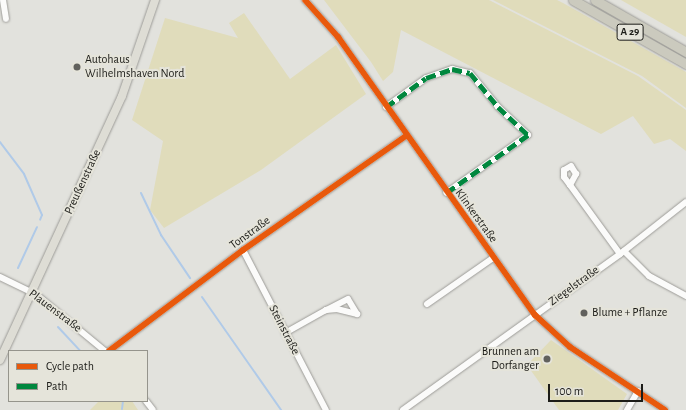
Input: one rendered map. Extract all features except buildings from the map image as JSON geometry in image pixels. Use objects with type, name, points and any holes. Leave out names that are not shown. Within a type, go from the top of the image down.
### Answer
[{"type":"highway","name":"A 29","points":[[573,0],[686,64]]},
{"type":"highway","name":"A 29","points":[[595,0],[686,52]]},
{"type":"main road","name":"Preußenstraße","points":[[0,360],[122,96],[155,0]]},
{"type":"street","points":[[4,0],[6,19]]},
{"type":"street","name":"Klinkerstraße","points":[[305,0],[334,32],[446,193],[535,315],[570,347],[665,410]]},
{"type":"street","points":[[386,107],[416,84],[437,72],[460,71],[470,73],[498,107],[528,135],[446,193]]},
{"type":"street","name":"Tonstraße","points":[[110,350],[243,250],[406,136]]},
{"type":"street","points":[[570,185],[622,252],[649,276],[686,296]]},
{"type":"street","name":"Ziegelstraße","points":[[403,410],[622,252],[686,202]]},
{"type":"street","name":"Steinstraße","points":[[243,250],[326,410]]},
{"type":"street","points":[[427,304],[493,258]]},
{"type":"street","name":"Plauenstraße","points":[[0,276],[31,292],[105,350]]},
{"type":"street","points":[[285,333],[326,310]]},
{"type":"street","points":[[627,410],[638,391]]},
{"type":"street","points":[[147,402],[153,410]]},
{"type":"shaded area","points":[[324,0],[489,0],[638,76],[686,110],[686,151],[670,139],[654,144],[633,116],[601,134],[401,30],[393,72],[383,81],[371,62]]},
{"type":"shaded area","points":[[493,0],[557,0],[563,3],[686,72],[686,108],[642,76]]},
{"type":"shaded area","points":[[621,0],[686,0],[686,37]]},
{"type":"shaded area","points":[[244,13],[290,79],[336,45],[366,94],[261,170],[164,228],[150,210],[163,141],[132,120],[165,18],[238,38],[229,23]]},
{"type":"shaded area","points":[[551,340],[627,394],[618,410],[559,410],[527,365]]},
{"type":"shaded area","points":[[98,402],[133,402],[138,410],[90,410]]},
{"type":"waterway","points":[[0,142],[24,174],[42,215],[40,220]]},
{"type":"waterway","points":[[141,193],[161,235],[190,278]]},
{"type":"waterway","points":[[18,268],[37,227]]},
{"type":"waterway","points":[[202,297],[281,410]]},
{"type":"waterway","points":[[58,327],[79,350]]},
{"type":"waterway","points":[[122,409],[123,402]]},
{"type":"marked path","points":[[386,107],[426,78],[452,69],[470,73],[498,107],[528,135],[446,193]]},
{"type":"cycle path","points":[[305,0],[338,37],[535,315],[570,347],[665,410]]},
{"type":"cycle path","points":[[110,350],[243,250],[406,136]]},
{"type":"place","name":"Autohaus Wilhelmshaven Nord","points":[[77,67]]},
{"type":"place","name":"Blume + Pflanze","points":[[584,313]]},
{"type":"place","name":"Brunnen am Dorfanger","points":[[547,359]]}]
